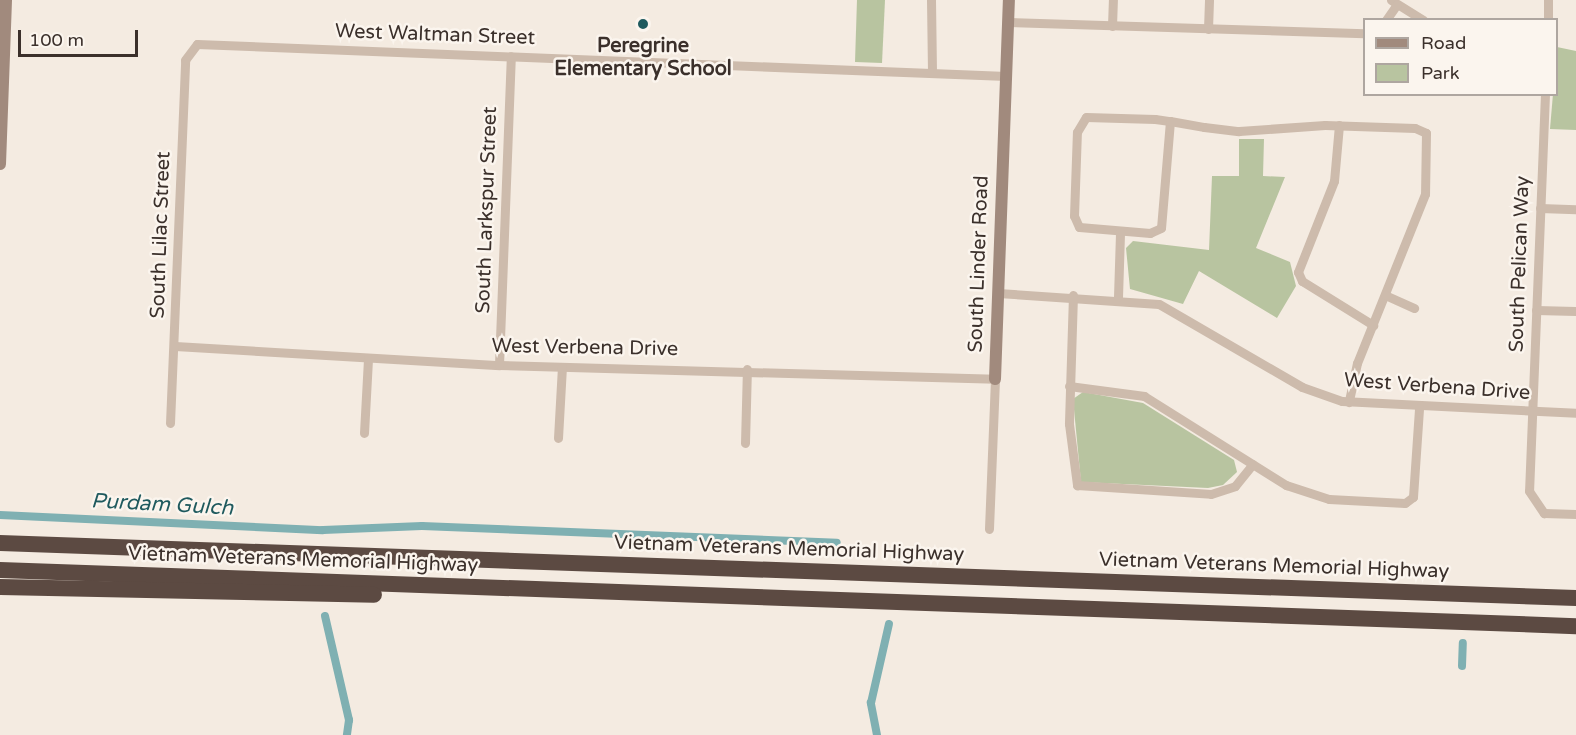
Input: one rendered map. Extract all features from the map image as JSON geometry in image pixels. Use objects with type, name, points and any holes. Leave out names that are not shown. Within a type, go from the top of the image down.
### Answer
[{"type":"highway","name":"Vietnam Veterans Memorial Highway","points":[[0,543],[1576,598]]},
{"type":"highway","name":"Vietnam Veterans Memorial Highway","points":[[0,570],[1576,626]]},
{"type":"highway","points":[[0,587],[378,595],[472,587]]},
{"type":"street","points":[[0,164],[6,0]]},
{"type":"street","points":[[931,0],[932,73]]},
{"type":"street","name":"South Linder Road","points":[[989,528],[1009,0]]},
{"type":"street","points":[[1113,0],[1113,26]]},
{"type":"street","points":[[1208,29],[1209,0]]},
{"type":"street","points":[[1548,0],[1548,18]]},
{"type":"street","points":[[1387,18],[1394,2],[1420,18]]},
{"type":"street","points":[[1008,22],[1363,33]]},
{"type":"street","name":"West Waltman Street","points":[[189,50],[209,43],[1006,76]]},
{"type":"street","name":"South Lilac Street","points":[[170,423],[189,50]]},
{"type":"street","name":"South Larkspur Street","points":[[499,365],[511,56]]},
{"type":"street","name":"South Pelican Way","points":[[1545,96],[1529,491],[1534,505],[1544,513],[1576,514]]},
{"type":"street","points":[[1170,121],[1161,228],[1120,232],[1079,227],[1074,216],[1081,121],[1092,116],[1170,121],[1239,131],[1339,125],[1415,128],[1426,133],[1425,194],[1373,325],[1349,402]]},
{"type":"street","points":[[1339,125],[1334,181],[1298,272],[1302,281],[1373,325]]},
{"type":"street","points":[[1540,208],[1576,209]]},
{"type":"street","points":[[1118,297],[1120,232]]},
{"type":"street","name":"West Verbena Drive","points":[[998,293],[1118,297],[1178,311],[1302,387],[1349,402],[1419,408],[1576,413]]},
{"type":"street","points":[[1072,295],[1069,386],[1072,474],[1077,485],[1211,494],[1235,486],[1253,465]]},
{"type":"street","points":[[1385,295],[1414,308]]},
{"type":"street","points":[[1536,310],[1576,311]]},
{"type":"street","name":"West Verbena Drive","points":[[175,346],[499,365],[747,369],[995,379]]},
{"type":"street","points":[[364,433],[368,358]]},
{"type":"street","points":[[558,438],[562,367]]},
{"type":"street","points":[[746,443],[747,369]]},
{"type":"street","points":[[1069,386],[1121,389],[1144,396],[1253,465],[1308,495],[1405,503],[1413,497],[1419,408]]},
{"type":"green space","points":[[857,0],[885,0],[882,63],[855,62]]},
{"type":"green space","points":[[1558,47],[1576,51],[1576,130],[1550,129],[1553,96],[1558,96]]},
{"type":"green space","points":[[1239,139],[1264,139],[1263,176],[1285,177],[1256,248],[1290,262],[1296,286],[1277,318],[1199,271],[1183,304],[1130,289],[1126,248],[1133,241],[1209,250],[1212,176],[1239,176]]},
{"type":"green space","points":[[1083,392],[1143,403],[1234,460],[1237,472],[1223,485],[1208,488],[1081,482],[1073,399]]},
{"type":"waterway","points":[[0,515],[323,530],[422,526],[837,543]]},
{"type":"waterway","name":"Purdam Gulch","points":[[325,616],[349,720],[347,735]]},
{"type":"waterway","points":[[877,735],[871,703],[889,624]]},
{"type":"waterway","points":[[1462,666],[1463,643]]},
{"type":"place","name":"Peregrine Elementary School","points":[[643,24]]}]
